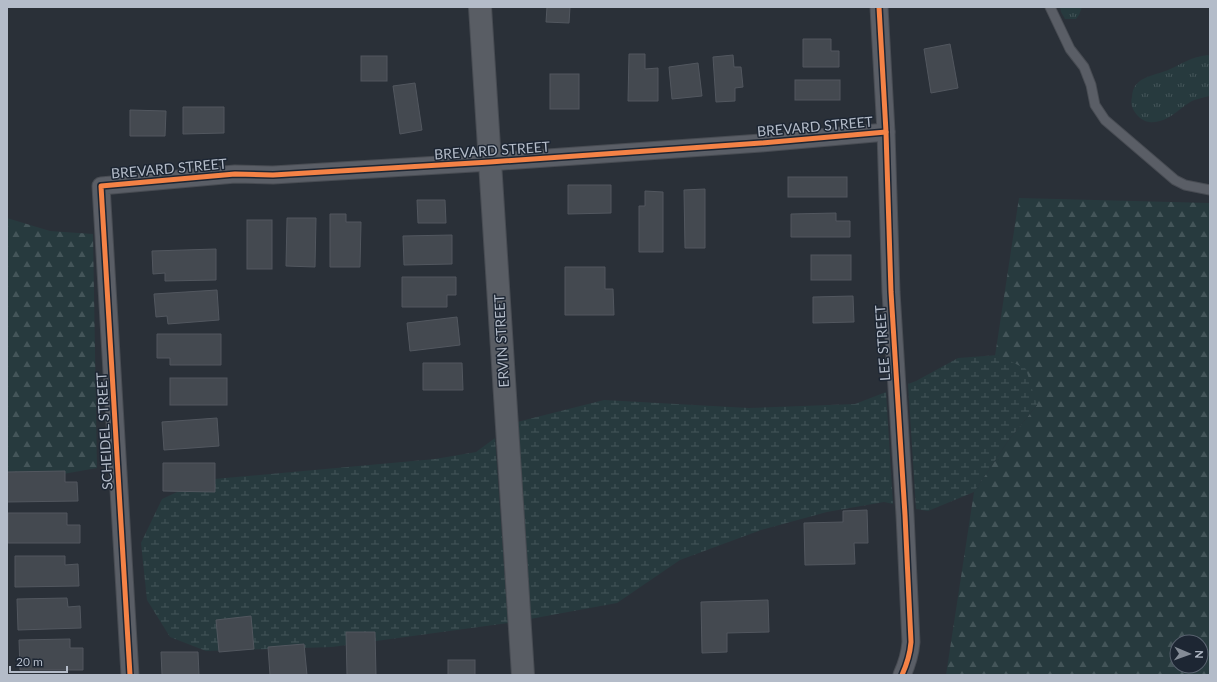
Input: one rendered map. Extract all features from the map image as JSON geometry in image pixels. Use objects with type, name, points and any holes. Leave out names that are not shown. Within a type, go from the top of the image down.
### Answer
[{"type":"street","name":"ERVIN STREET","points":[[480,7],[522,675]]},
{"type":"street","name":"LEE STREET","points":[[879,7],[886,132],[891,292],[905,515],[911,642],[910,654],[902,675]]},
{"type":"street","name":"BREVARD STREET","points":[[101,186],[235,174],[273,175],[490,162],[761,143],[886,132]]},
{"type":"street","name":"SCHEIDEL STREET","points":[[101,186],[130,675]]},
{"type":"lane","points":[[1050,7],[1070,50],[1084,67],[1091,86],[1095,105],[1105,120],[1175,180],[1185,185],[1210,190]]},
{"type":"green space","points":[[1060,7],[1082,7],[1076,19],[1065,19]]},
{"type":"green space","points":[[1208,55],[1210,56],[1210,96],[1192,101],[1167,118],[1155,122],[1149,122],[1142,119],[1132,108],[1131,100],[1133,90],[1140,81],[1192,59]]},
{"type":"green space","points":[[1019,198],[1210,203],[1210,675],[946,675],[974,492],[1008,441],[1037,405],[998,355],[995,356]]},
{"type":"green space","points":[[7,218],[50,231],[93,234],[97,468],[7,484]]},
{"type":"green space","points":[[998,355],[1026,369],[1037,405],[1008,441],[974,492],[928,511],[916,509],[908,384],[958,358]]},
{"type":"green space","points":[[886,392],[893,504],[884,502],[827,512],[761,530],[680,560],[617,603],[530,619],[517,422],[604,400],[749,408],[855,404]]},
{"type":"green space","points":[[495,438],[508,623],[332,647],[206,651],[170,637],[147,600],[141,543],[162,499],[203,480],[435,459],[476,452]]},
{"type":"building","points":[[547,7],[570,7],[569,23],[546,22]]},
{"type":"building","points":[[803,39],[831,39],[831,51],[839,51],[839,67],[803,67]]},
{"type":"building","points":[[950,44],[958,88],[931,93],[924,49]]},
{"type":"building","points":[[629,54],[645,54],[645,69],[658,68],[658,101],[628,101]]},
{"type":"building","points":[[733,55],[734,67],[741,67],[743,87],[735,88],[735,101],[716,102],[713,57]]},
{"type":"building","points":[[361,56],[387,56],[387,81],[361,81]]},
{"type":"building","points":[[698,63],[702,96],[672,99],[669,67]]},
{"type":"building","points":[[550,74],[579,74],[579,109],[550,109]]},
{"type":"building","points":[[795,80],[840,80],[840,100],[795,100]]},
{"type":"building","points":[[415,83],[422,130],[400,134],[393,86]]},
{"type":"building","points":[[183,107],[224,107],[224,133],[183,134]]},
{"type":"building","points":[[130,110],[166,111],[165,136],[130,136]]},
{"type":"building","points":[[788,177],[847,177],[847,197],[788,197]]},
{"type":"building","points":[[568,185],[611,185],[611,213],[568,214]]},
{"type":"building","points":[[705,189],[705,248],[685,248],[684,190]]},
{"type":"building","points":[[645,191],[663,192],[663,252],[639,252],[639,206],[645,206]]},
{"type":"building","points":[[417,200],[445,200],[446,223],[418,223]]},
{"type":"building","points":[[836,213],[836,221],[850,221],[850,237],[791,237],[791,214]]},
{"type":"building","points":[[330,214],[346,214],[346,222],[361,222],[360,267],[330,267]]},
{"type":"building","points":[[287,218],[316,218],[315,267],[286,266]]},
{"type":"building","points":[[247,220],[272,220],[272,269],[247,269]]},
{"type":"building","points":[[452,235],[452,264],[404,265],[403,236]]},
{"type":"building","points":[[216,249],[216,280],[165,281],[165,273],[153,274],[152,251]]},
{"type":"building","points":[[811,255],[851,255],[851,280],[811,280]]},
{"type":"building","points":[[565,267],[605,267],[605,289],[613,289],[614,315],[565,315]]},
{"type":"building","points":[[402,277],[456,277],[456,295],[447,295],[447,307],[402,307]]},
{"type":"building","points":[[217,290],[219,320],[168,324],[167,316],[156,317],[154,294]]},
{"type":"building","points":[[853,296],[854,322],[813,323],[813,297]]},
{"type":"building","points":[[457,317],[460,345],[410,351],[407,323]]},
{"type":"building","points":[[157,334],[221,334],[221,365],[170,365],[170,358],[157,358]]},
{"type":"building","points":[[423,363],[462,363],[463,390],[423,390]]},
{"type":"building","points":[[170,378],[227,378],[227,405],[170,405]]},
{"type":"building","points":[[217,418],[219,446],[164,450],[162,422]]},
{"type":"building","points":[[163,463],[215,463],[215,492],[163,491]]},
{"type":"building","points":[[65,471],[65,482],[77,482],[78,501],[7,502],[7,472]]},
{"type":"building","points":[[867,510],[868,543],[854,543],[855,564],[805,565],[804,523],[843,522],[843,511]]},
{"type":"building","points":[[8,513],[67,513],[67,525],[80,525],[80,543],[8,543]]},
{"type":"building","points":[[15,556],[65,556],[65,565],[78,564],[79,586],[15,587]]},
{"type":"building","points":[[67,598],[68,607],[80,606],[81,628],[18,630],[17,599]]},
{"type":"building","points":[[768,600],[769,632],[727,633],[727,652],[702,653],[701,602]]},
{"type":"building","points":[[251,616],[254,649],[219,652],[216,620]]},
{"type":"building","points":[[346,632],[375,632],[376,675],[347,675]]},
{"type":"building","points":[[70,639],[70,648],[83,648],[83,670],[20,670],[19,640]]},
{"type":"building","points":[[304,644],[307,675],[270,675],[268,647]]},
{"type":"building","points":[[161,652],[198,652],[199,675],[162,675]]},
{"type":"building","points":[[448,660],[475,660],[475,675],[448,675]]},
{"type":"cycle path","points":[[879,7],[886,132],[891,292],[905,515],[911,642],[908,659],[902,675]]},
{"type":"cycle path","points":[[130,675],[101,186],[235,174],[273,175],[490,162],[761,143],[886,132]]}]
